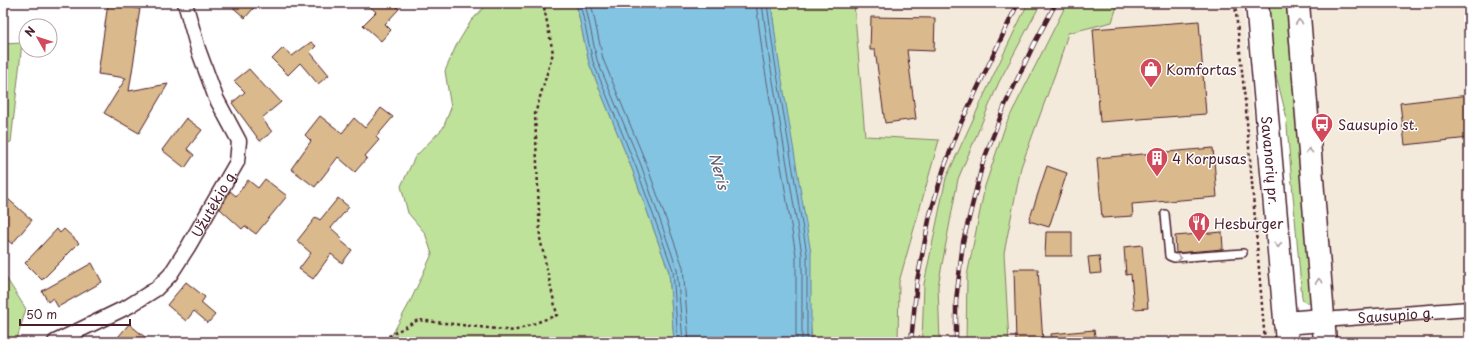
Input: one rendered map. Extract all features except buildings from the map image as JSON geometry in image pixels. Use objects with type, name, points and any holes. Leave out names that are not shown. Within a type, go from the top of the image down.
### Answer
[{"type":"highway","name":"Savanorių pr.","points":[[1257,3],[1286,333]]},
{"type":"highway","points":[[1298,3],[1325,342]]},
{"type":"highway","points":[[1286,333],[1323,320]]},
{"type":"street","name":"Užutėkio g.","points":[[55,342],[129,306],[156,289],[170,275],[238,162],[239,141],[216,98],[198,49],[185,3]]},
{"type":"street","name":"Sausupio g.","points":[[1323,320],[1469,309]]},
{"type":"lane","points":[[1165,214],[1169,256],[1174,258],[1243,253]]},
{"type":"path","points":[[378,342],[418,320],[514,330],[557,315],[540,238],[536,114],[554,53],[542,3]]},
{"type":"path","points":[[1235,3],[1246,110],[1265,342]]},
{"type":"shaded area","points":[[854,3],[1243,3],[1274,342],[898,342],[899,282],[939,140],[865,136]]},
{"type":"shaded area","points":[[1302,3],[1469,3],[1469,342],[1331,342]]},
{"type":"green space","points":[[488,3],[576,3],[589,63],[632,169],[669,272],[674,342],[388,342],[410,302],[432,254],[425,233],[408,213],[401,186],[415,157],[443,128],[451,108],[445,71],[456,46],[471,21]]},
{"type":"green space","points":[[771,3],[854,3],[865,136],[939,140],[899,282],[898,342],[811,342],[812,338]]},
{"type":"green space","points":[[1028,3],[1041,3],[999,82],[958,179],[938,286],[940,342],[922,342],[924,284],[946,178]]},
{"type":"green space","points":[[1067,3],[1118,3],[1112,22],[1068,33],[1059,63],[1021,167],[1004,253],[1009,342],[966,342],[967,276],[985,186],[1006,124]]},
{"type":"green space","points":[[1267,3],[1286,3],[1311,296],[1309,303],[1303,301],[1302,298],[1286,115],[1272,59]]},
{"type":"green space","points":[[18,43],[18,58],[20,58],[11,142],[3,144],[3,44]]},
{"type":"green space","points":[[3,273],[26,309],[16,342],[3,342]]},
{"type":"water","name":"Neris","points":[[576,3],[771,3],[778,56],[811,253],[811,342],[674,342],[669,272],[632,169],[589,63]]},
{"type":"railway","points":[[911,342],[917,281],[930,215],[944,168],[960,125],[1018,3]]},
{"type":"railway","points":[[956,342],[956,301],[963,242],[983,162],[1005,105],[1034,44],[1056,3]]},
{"type":"place","name":"Komfortas","points":[[1151,88]]},
{"type":"place","name":"Sausupio st.","points":[[1322,144]]},
{"type":"place","name":"4 Korpusas","points":[[1157,178]]},
{"type":"place","name":"Hesburger","points":[[1199,242]]}]
